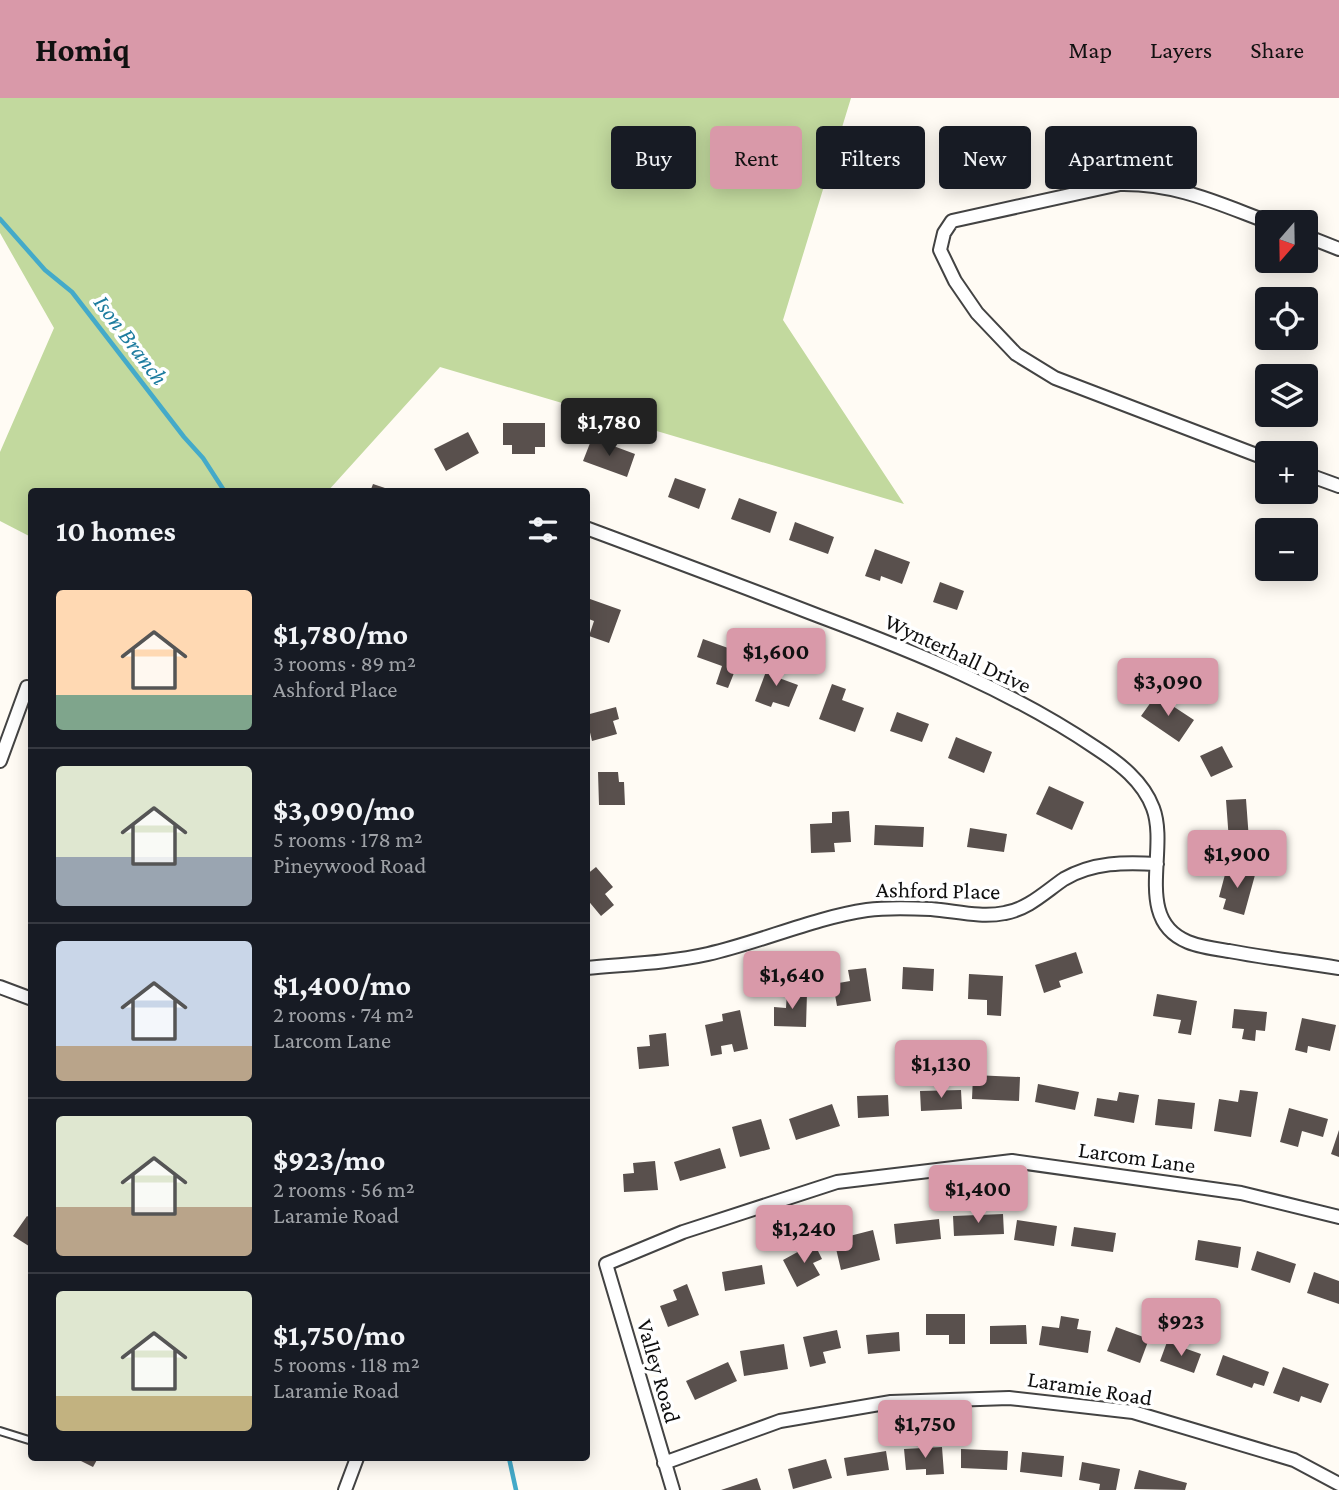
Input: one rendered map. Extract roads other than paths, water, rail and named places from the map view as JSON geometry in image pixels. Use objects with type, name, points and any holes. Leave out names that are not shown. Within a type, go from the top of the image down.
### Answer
[{"type":"street","points":[[1255,217],[1179,189],[1147,184],[1120,184],[952,221],[944,233],[940,250],[954,281],[977,313],[1016,354],[1055,379],[1255,454]]},
{"type":"street","points":[[1318,241],[1339,249]]},
{"type":"street","points":[[1318,478],[1339,486]]},
{"type":"street","name":"Wynterhall Drive","points":[[590,529],[952,668],[1069,731],[1121,766],[1140,785],[1153,808],[1158,831],[1157,906],[1159,916],[1170,932],[1188,942],[1219,949],[1339,968]]},
{"type":"street","points":[[0,761],[27,687]]},
{"type":"street","name":"Ashford Place","points":[[590,968],[667,962],[706,954],[865,910],[908,908],[974,915],[1005,913],[1030,903],[1066,878],[1097,866],[1157,864]]},
{"type":"street","points":[[0,987],[28,998]]},
{"type":"street","name":"Larcom Lane","points":[[606,1264],[683,1232],[837,1182],[1012,1161],[1241,1193],[1339,1217]]},
{"type":"street","name":"Valley Road","points":[[606,1264],[673,1490]]},
{"type":"street","name":"Laramie Road","points":[[664,1463],[780,1421],[891,1402],[1009,1398],[1133,1412],[1294,1460],[1339,1484]]},
{"type":"street","points":[[345,1490],[356,1461]]},
{"type":"lane","points":[[0,1431],[28,1440]]},
{"type":"waterway","name":"Ison Branch","points":[[0,219],[45,270],[72,292],[203,458],[222,488]]},
{"type":"waterway","name":"Ison Branch","points":[[510,1461],[516,1490]]}]
